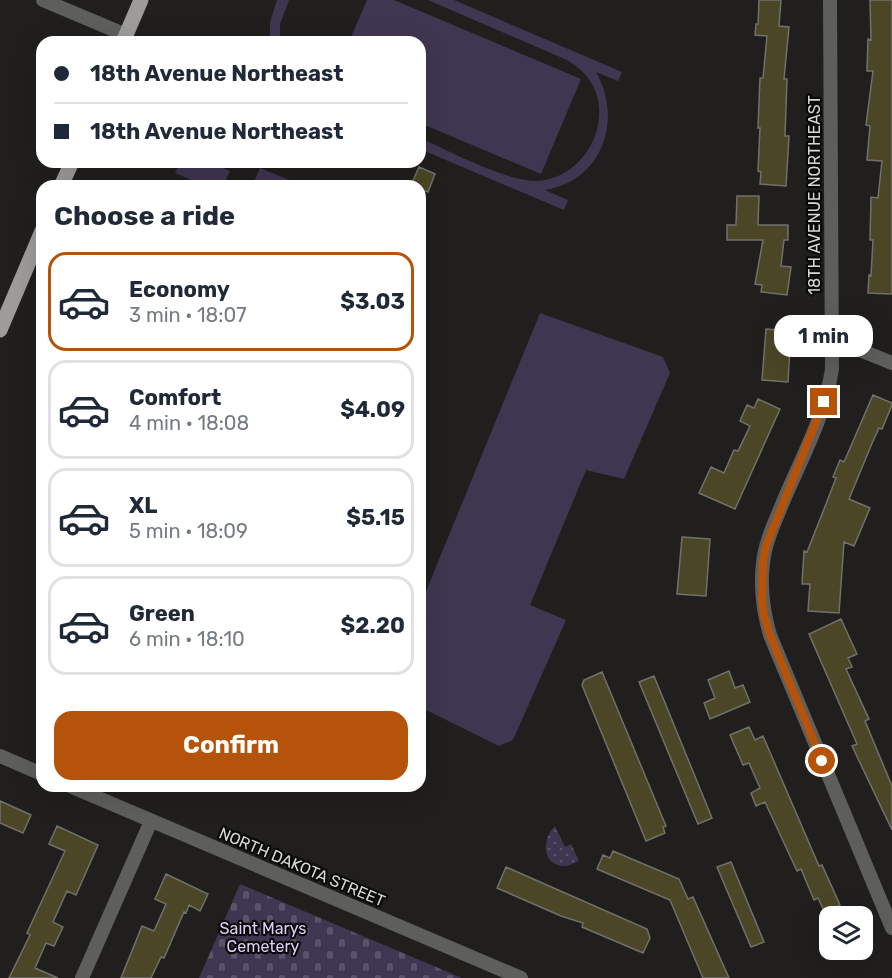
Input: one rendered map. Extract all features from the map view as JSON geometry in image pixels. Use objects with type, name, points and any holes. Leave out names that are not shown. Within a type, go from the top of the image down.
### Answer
[{"type":"main road","points":[[125,36],[141,0]]},
{"type":"main road","points":[[0,330],[36,245]]},
{"type":"street","points":[[43,0],[118,36]]},
{"type":"street","name":"18TH AVENUE NORTHEAST","points":[[830,0],[832,341],[829,385],[817,423],[769,537],[763,562],[762,599],[770,635],[892,928]]},
{"type":"street","points":[[832,341],[892,363]]},
{"type":"street","points":[[0,756],[36,771]]},
{"type":"street","name":"NORTH DAKOTA STREET","points":[[84,792],[521,978]]},
{"type":"street","points":[[82,978],[151,821]]},
{"type":"green space","points":[[277,0],[289,0],[280,24],[280,36],[270,36],[270,22]]},
{"type":"green space","points":[[367,0],[394,0],[581,79],[541,174],[426,126],[426,36],[352,36]]},
{"type":"green space","points":[[428,0],[454,0],[622,72],[618,81],[596,72],[604,90],[608,109],[607,128],[594,161],[581,174],[565,184],[545,190],[568,200],[564,210],[426,152],[426,141],[478,165],[525,180],[537,181],[566,172],[588,150],[599,121],[599,105],[590,80],[567,60]]},
{"type":"green space","points":[[177,168],[223,168],[230,171],[226,180],[191,180],[175,173]]},
{"type":"green space","points":[[260,168],[289,180],[255,180]]},
{"type":"green space","points":[[540,313],[663,357],[670,373],[624,479],[586,470],[530,605],[566,620],[513,740],[499,746],[426,710],[426,591]]},
{"type":"green space","points":[[555,826],[565,847],[571,844],[579,861],[565,866],[557,865],[548,857],[546,844]]},
{"type":"green space","name":"Saint Marys Cemetery","points":[[240,884],[462,978],[199,978]]},
{"type":"building","points":[[759,0],[781,0],[779,26],[789,27],[784,79],[787,79],[785,136],[789,136],[786,186],[760,184],[761,172],[758,171],[760,78],[763,78],[767,36],[755,35]]},
{"type":"building","points":[[870,0],[892,0],[892,294],[868,293],[873,240],[870,240],[871,197],[878,198],[882,161],[867,160],[870,126],[866,125],[873,71],[867,71],[868,39],[871,40]]},
{"type":"building","points":[[419,168],[435,174],[428,192],[426,191],[426,180],[413,180]]},
{"type":"building","points":[[737,196],[759,196],[758,225],[788,225],[788,240],[784,240],[781,266],[791,267],[787,295],[761,292],[762,285],[755,284],[763,240],[727,240],[727,225],[736,225]]},
{"type":"building","points":[[766,329],[791,331],[788,382],[762,380]]},
{"type":"building","points":[[873,395],[892,405],[882,429],[879,428],[873,441],[849,499],[870,508],[854,546],[844,542],[839,613],[808,611],[810,584],[802,584],[804,551],[807,552],[826,504],[840,460],[844,462]]},
{"type":"building","points":[[758,399],[780,409],[735,509],[699,493],[711,467],[724,473],[734,450],[738,451],[750,426],[740,421],[747,405],[754,408]]},
{"type":"building","points":[[682,537],[710,539],[706,596],[677,594]]},
{"type":"building","points":[[841,619],[857,654],[848,658],[852,667],[846,669],[869,719],[865,721],[892,786],[892,830],[852,746],[857,744],[809,634]]},
{"type":"building","points":[[729,671],[735,688],[743,685],[750,702],[710,719],[704,703],[715,698],[708,680]]},
{"type":"building","points":[[602,672],[666,826],[663,827],[665,833],[646,841],[582,685],[584,680]]},
{"type":"building","points":[[654,676],[712,818],[698,824],[639,682]]},
{"type":"building","points":[[749,727],[755,740],[763,736],[819,866],[822,865],[840,905],[822,906],[818,898],[814,900],[801,869],[797,871],[765,802],[756,806],[751,793],[760,788],[749,763],[743,765],[730,735]]},
{"type":"building","points":[[0,801],[31,815],[23,833],[0,823]]},
{"type":"building","points":[[57,826],[98,845],[76,895],[67,891],[53,922],[63,927],[54,946],[46,943],[35,968],[58,978],[9,978],[30,935],[27,933],[65,851],[49,844]]},
{"type":"building","points":[[613,851],[679,879],[688,899],[693,897],[729,978],[703,978],[670,900],[597,869],[603,855],[610,858]]},
{"type":"building","points":[[731,862],[764,942],[751,947],[717,867]]},
{"type":"building","points":[[506,867],[647,929],[650,938],[643,953],[582,927],[583,923],[561,916],[497,888]]},
{"type":"building","points":[[166,874],[208,894],[200,911],[189,905],[186,913],[184,912],[164,958],[161,957],[151,978],[121,978],[142,926],[154,931],[166,904],[155,899]]},
{"type":"route","points":[[822,761],[770,635],[762,599],[766,546],[824,402]]}]
